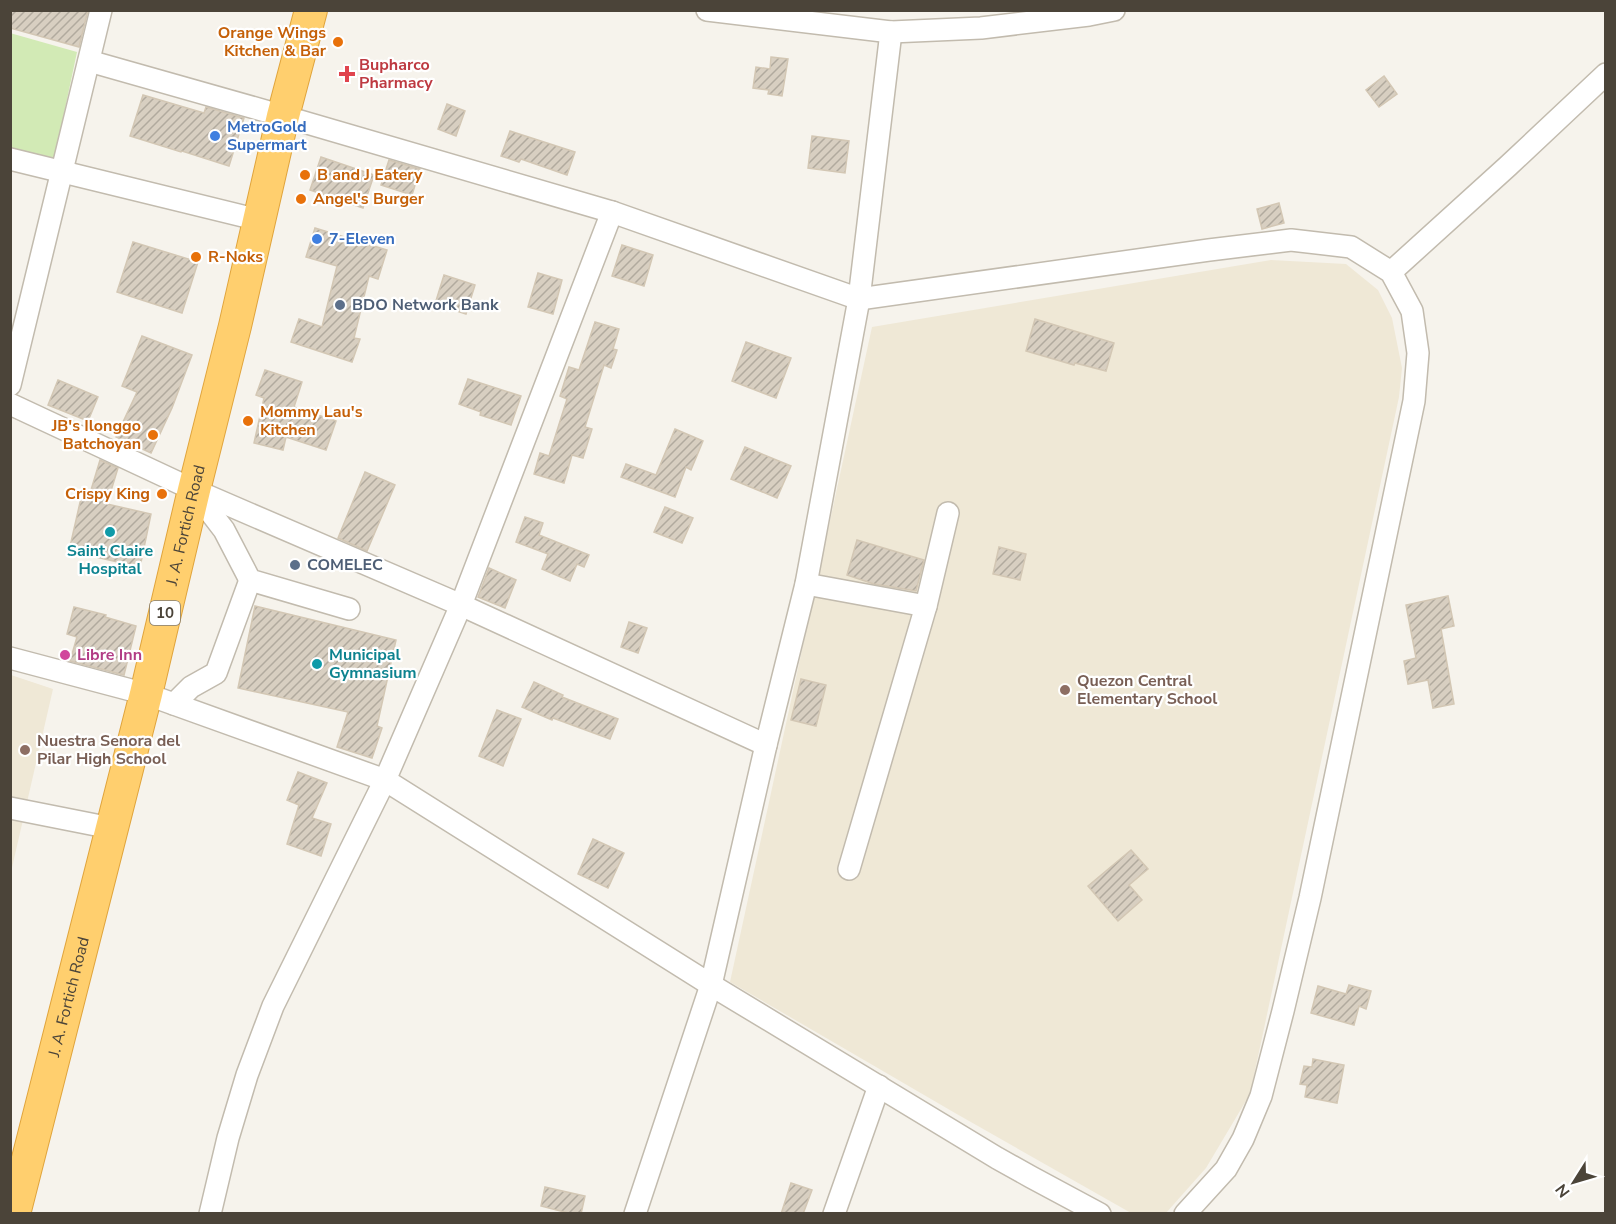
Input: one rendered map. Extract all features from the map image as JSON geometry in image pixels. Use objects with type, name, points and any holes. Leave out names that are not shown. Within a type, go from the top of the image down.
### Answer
[{"type":"highway","name":"J. A. Fortich Road","points":[[14,1214],[111,828],[160,699],[194,490],[235,326],[283,116],[311,10]]},
{"type":"street","points":[[10,386],[101,10]]},
{"type":"street","points":[[707,10],[891,32],[981,28],[1114,10]]},
{"type":"street","points":[[635,1214],[711,985],[766,744],[806,584],[859,299],[891,32]]},
{"type":"street","points":[[89,61],[612,212],[859,299],[1291,240],[1351,248],[1391,272],[1412,311],[1418,353],[1414,401],[1310,898],[1261,1096],[1243,1138],[1226,1169],[1185,1214]]},
{"type":"street","points":[[1391,272],[1605,74]]},
{"type":"street","points":[[10,159],[259,220]]},
{"type":"street","points":[[210,1214],[228,1138],[247,1075],[273,1006],[385,780],[461,605],[612,212]]},
{"type":"street","points":[[10,404],[194,490],[461,605],[766,744]]},
{"type":"street","points":[[194,490],[224,530],[250,580],[349,609]]},
{"type":"street","points":[[849,869],[926,606],[948,513]]},
{"type":"street","points":[[160,699],[191,687],[216,673],[250,580]]},
{"type":"street","points":[[806,584],[926,606]]},
{"type":"street","points":[[10,658],[160,699],[385,780],[711,985],[1014,1168],[1100,1214]]},
{"type":"street","points":[[10,808],[111,828]]},
{"type":"street","points":[[834,1214],[879,1086]]},
{"type":"shaded area","name":"Quezon Central Elementary School","points":[[1271,260],[1346,264],[1378,290],[1392,318],[1402,368],[1399,397],[1250,1094],[1206,1168],[1166,1213],[1131,1213],[730,982],[872,327]]},
{"type":"shaded area","name":"Nuestra Senora del Pilar High School","points":[[11,675],[53,689],[11,872]]},
{"type":"green space","points":[[10,33],[77,52],[54,161],[11,149]]},
{"type":"building","points":[[10,10],[88,10],[79,47],[10,28]]},
{"type":"building","points":[[771,57],[788,59],[782,96],[768,94],[769,90],[753,88],[756,67],[770,69]]},
{"type":"building","points":[[1384,76],[1397,94],[1379,107],[1366,90]]},
{"type":"building","points":[[143,95],[204,113],[206,107],[244,118],[229,166],[130,136]]},
{"type":"building","points":[[447,104],[465,111],[456,136],[438,129]]},
{"type":"building","points":[[510,131],[575,152],[567,175],[521,159],[519,162],[501,156]]},
{"type":"building","points":[[812,136],[849,141],[845,173],[808,168]]},
{"type":"building","points":[[321,157],[374,175],[363,208],[310,190]]},
{"type":"building","points":[[389,160],[420,169],[412,195],[381,185]]},
{"type":"building","points":[[1279,203],[1284,223],[1262,229],[1257,209]]},
{"type":"building","points":[[315,228],[387,250],[378,279],[369,276],[354,338],[360,339],[352,362],[291,342],[299,319],[322,327],[337,266],[306,257]]},
{"type":"building","points":[[133,242],[198,262],[182,313],[117,292]]},
{"type":"building","points":[[622,245],[653,255],[644,286],[612,276]]},
{"type":"building","points":[[538,273],[562,280],[553,314],[528,307]]},
{"type":"building","points":[[444,275],[475,285],[466,314],[435,304]]},
{"type":"building","points":[[1035,319],[1114,343],[1106,371],[1075,363],[1074,365],[1026,351]]},
{"type":"building","points":[[595,322],[619,329],[613,349],[617,350],[611,368],[604,365],[585,427],[592,429],[583,458],[572,455],[564,483],[534,474],[540,453],[549,456],[567,399],[560,396],[569,367],[579,370]]},
{"type":"building","points":[[142,336],[192,355],[172,408],[151,453],[116,437],[137,392],[122,386]]},
{"type":"building","points":[[746,342],[791,358],[776,398],[732,381]]},
{"type":"building","points":[[265,370],[302,382],[294,407],[336,421],[326,450],[286,437],[283,450],[254,443],[264,398],[256,395]]},
{"type":"building","points":[[468,379],[521,396],[511,425],[480,415],[481,412],[459,404]]},
{"type":"building","points":[[58,380],[98,397],[88,421],[48,405]]},
{"type":"building","points":[[675,429],[703,441],[691,470],[686,467],[675,497],[621,477],[626,464],[656,475]]},
{"type":"building","points":[[745,447],[791,466],[777,498],[731,479]]},
{"type":"building","name":"Saint Claire Hospital","points":[[100,460],[118,468],[107,504],[151,514],[140,567],[69,551],[81,498],[88,500]]},
{"type":"building","points":[[365,472],[395,485],[367,551],[338,538]]},
{"type":"building","points":[[665,507],[693,518],[682,543],[654,532]]},
{"type":"building","points":[[525,517],[543,523],[539,535],[589,555],[584,567],[577,564],[570,581],[542,569],[548,554],[516,542]]},
{"type":"building","points":[[857,540],[924,560],[916,591],[874,584],[847,575]]},
{"type":"building","points":[[999,547],[1026,554],[1020,580],[993,574]]},
{"type":"building","points":[[489,568],[516,580],[505,608],[478,597]]},
{"type":"building","points":[[1448,596],[1454,626],[1441,629],[1454,704],[1433,708],[1428,680],[1408,684],[1404,661],[1416,658],[1406,605]]},
{"type":"building","name":"Municipal Gymnasium","points":[[255,606],[396,640],[377,726],[382,728],[372,758],[337,747],[348,712],[238,688]]},
{"type":"building","points":[[74,607],[136,626],[124,675],[70,661],[77,637],[67,634]]},
{"type":"building","points":[[629,622],[647,628],[638,653],[621,647]]},
{"type":"building","points":[[801,679],[826,685],[816,726],[791,720]]},
{"type":"building","points":[[534,682],[563,695],[562,697],[618,719],[610,739],[553,718],[552,720],[522,707]]},
{"type":"building","points":[[497,710],[521,719],[503,766],[479,756]]},
{"type":"building","points":[[298,772],[327,783],[312,818],[331,824],[321,856],[287,844],[299,805],[287,800]]},
{"type":"building","points":[[593,839],[624,853],[608,888],[578,874]]},
{"type":"building","points":[[1131,850],[1148,869],[1129,885],[1142,900],[1118,921],[1088,886]]},
{"type":"building","points":[[1349,985],[1371,991],[1366,1009],[1359,1006],[1354,1025],[1311,1013],[1318,986],[1346,994]]},
{"type":"building","points":[[1313,1059],[1344,1065],[1337,1103],[1305,1097],[1307,1085],[1300,1084],[1304,1066],[1312,1067]]},
{"type":"building","points":[[791,1183],[812,1190],[803,1214],[781,1214]]},
{"type":"building","points":[[545,1187],[585,1196],[581,1214],[541,1206]]},
{"type":"place","name":"Orange Wings Kitchen & Bar","points":[[338,42]]},
{"type":"place","name":"Bupharco Pharmacy","points":[[347,74]]},
{"type":"place","name":"MetroGold Supermart","points":[[215,136]]},
{"type":"place","name":"B and J Eatery","points":[[305,175]]},
{"type":"place","name":"Angel's Burger","points":[[301,199]]},
{"type":"place","name":"7-Eleven","points":[[317,239]]},
{"type":"place","name":"R-Noks","points":[[196,257]]},
{"type":"place","name":"BDO Network Bank","points":[[340,305]]},
{"type":"place","name":"Mommy Lau's Kitchen","points":[[248,421]]},
{"type":"place","name":"JB's Ilonggo Batchoyan","points":[[153,435]]},
{"type":"place","name":"Crispy King","points":[[162,494]]},
{"type":"place","name":"Saint Claire Hospital","points":[[110,532]]},
{"type":"place","name":"COMELEC","points":[[295,565]]},
{"type":"place","name":"Libre Inn","points":[[65,655]]},
{"type":"place","name":"Municipal Gymnasium","points":[[317,664]]},
{"type":"place","name":"Quezon Central Elementary School","points":[[1065,690]]},
{"type":"place","name":"Nuestra Senora del Pilar High School","points":[[25,750]]}]
